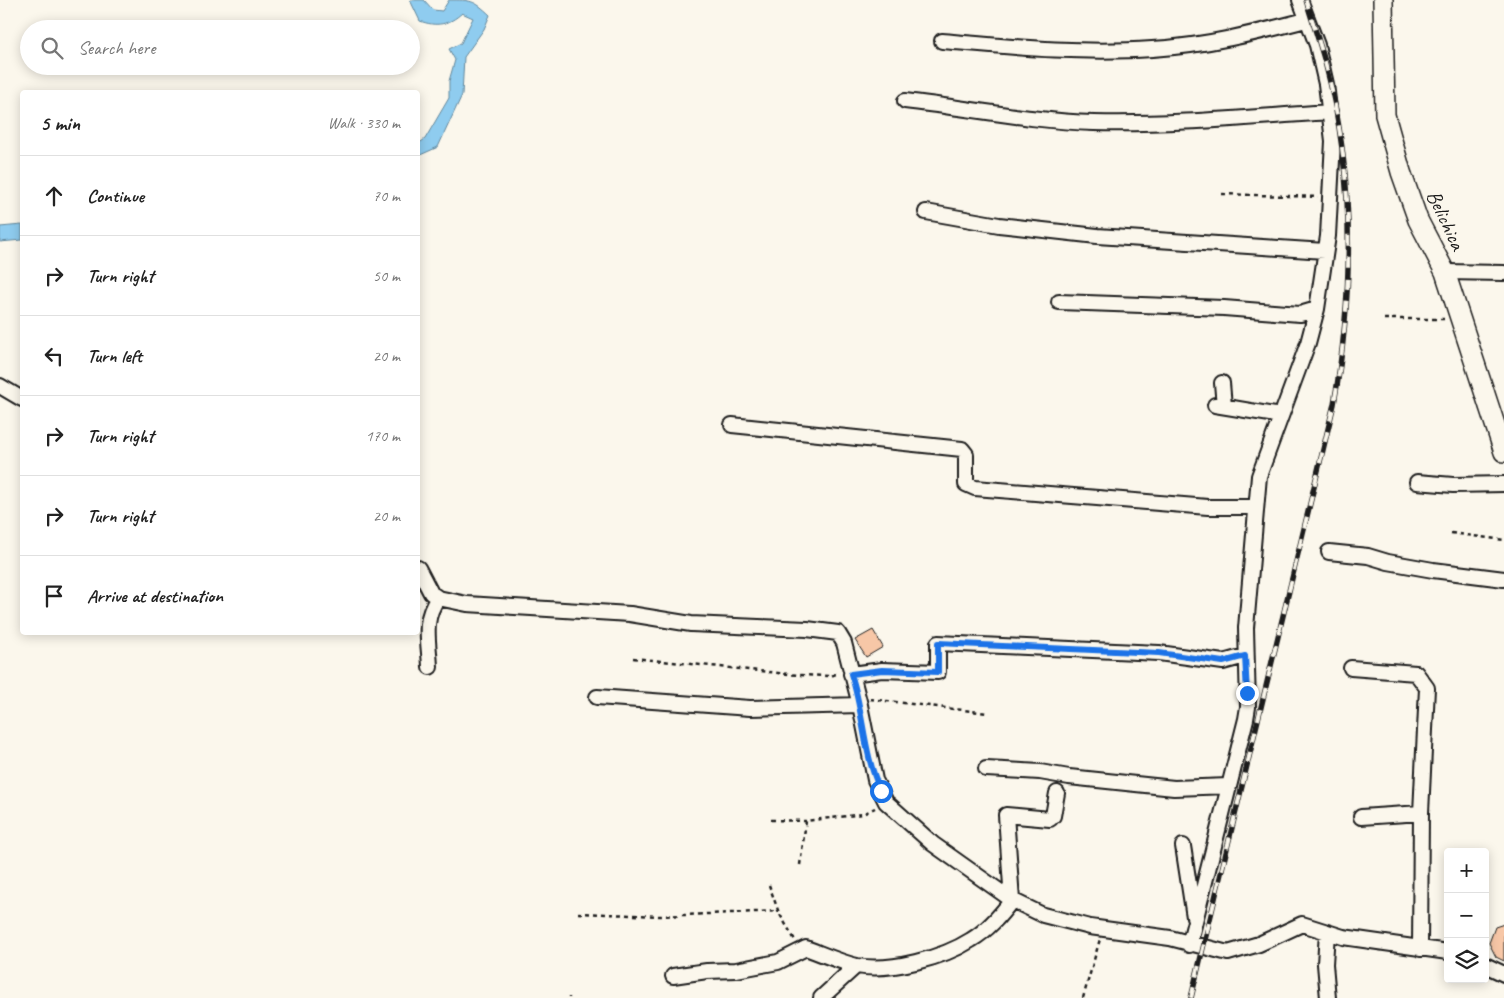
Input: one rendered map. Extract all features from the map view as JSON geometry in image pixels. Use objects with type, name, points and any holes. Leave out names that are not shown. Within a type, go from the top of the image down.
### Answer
[{"type":"main road","name":"Belichica","points":[[1383,0],[1385,115],[1401,172],[1418,220],[1445,272],[1460,319],[1497,409],[1504,452]]},
{"type":"street","points":[[1189,945],[1248,707],[1245,656],[1261,465],[1308,343],[1317,309],[1326,251],[1333,142],[1330,112],[1317,45],[1300,0]]},
{"type":"street","points":[[942,41],[1060,50],[1153,50],[1250,34],[1306,20]]},
{"type":"street","points":[[905,101],[960,107],[996,114],[1093,123],[1160,122],[1330,112]]},
{"type":"street","points":[[926,212],[999,225],[1097,236],[1326,251]]},
{"type":"street","points":[[1445,272],[1504,273]]},
{"type":"street","points":[[1059,302],[1224,308],[1300,314],[1317,309]]},
{"type":"street","points":[[1222,383],[1220,406],[1281,416]]},
{"type":"street","points":[[0,386],[20,398]]},
{"type":"street","points":[[732,425],[962,449],[966,454],[966,484],[975,488],[1208,507],[1256,507]]},
{"type":"street","points":[[1417,482],[1453,485],[1504,484]]},
{"type":"street","points":[[1329,552],[1368,556],[1388,562],[1433,570],[1504,579]]},
{"type":"street","points":[[420,572],[431,593],[438,598],[467,604],[630,614],[690,624],[832,632],[838,634],[844,643],[859,701],[875,780],[886,802],[933,844],[1012,900],[1043,915],[1103,929],[1170,938],[1189,945],[1228,953],[1259,944],[1302,924],[1343,937],[1444,952]]},
{"type":"street","points":[[430,667],[427,626],[429,610],[438,598]]},
{"type":"street","points":[[850,671],[938,672],[938,643],[1159,653],[1223,662],[1245,656]]},
{"type":"street","points":[[1351,668],[1416,673],[1423,679],[1427,688],[1421,812],[1420,949]]},
{"type":"street","points":[[598,697],[750,708],[859,701]]},
{"type":"street","points":[[986,769],[1040,772],[1069,777],[1174,788],[1229,786]]},
{"type":"street","points":[[673,976],[707,970],[736,970],[778,962],[800,949],[806,948],[856,966],[873,968],[898,966],[970,941],[996,921],[1012,900],[1006,815],[1050,819],[1057,793]]},
{"type":"street","points":[[1361,817],[1421,812]]},
{"type":"street","points":[[1183,846],[1195,922]]},
{"type":"street","points":[[1327,932],[1325,964],[1328,998]]},
{"type":"street","points":[[821,998],[856,966]]},
{"type":"street","points":[[1489,967],[1504,974]]},
{"type":"path","points":[[1222,194],[1330,198]]},
{"type":"path","points":[[1384,319],[1460,319]]},
{"type":"path","points":[[1451,533],[1504,540]]},
{"type":"path","points":[[633,658],[798,675],[831,676],[850,671]]},
{"type":"path","points":[[859,701],[988,713]]},
{"type":"path","points":[[771,820],[806,821],[863,814],[886,802]]},
{"type":"path","points":[[800,865],[806,821]]},
{"type":"path","points":[[769,885],[778,911],[800,949]]},
{"type":"path","points":[[578,913],[661,916],[778,911]]},
{"type":"path","points":[[1083,998],[1103,929]]},
{"type":"water","points":[[410,0],[424,0],[433,10],[442,11],[449,0],[467,1],[480,6],[490,15],[484,29],[464,57],[462,95],[438,147],[420,155],[420,143],[425,139],[449,98],[449,81],[455,60],[449,49],[461,43],[473,18],[462,13],[442,24],[431,24],[420,20]]},
{"type":"water","points":[[20,225],[20,240],[0,242],[0,227]]},
{"type":"building","points":[[873,630],[883,647],[866,657],[855,640]]},
{"type":"building","points":[[1504,924],[1504,961],[1496,957],[1489,943],[1495,927]]},
{"type":"railway","points":[[1191,998],[1334,404],[1341,361],[1348,275],[1346,189],[1342,147],[1335,104],[1325,62],[1306,0]]},
{"type":"route","points":[[881,791],[875,780],[870,761],[861,708],[851,674],[882,670],[938,672],[938,643],[1159,653],[1197,656],[1223,662],[1245,656],[1247,693]]}]
